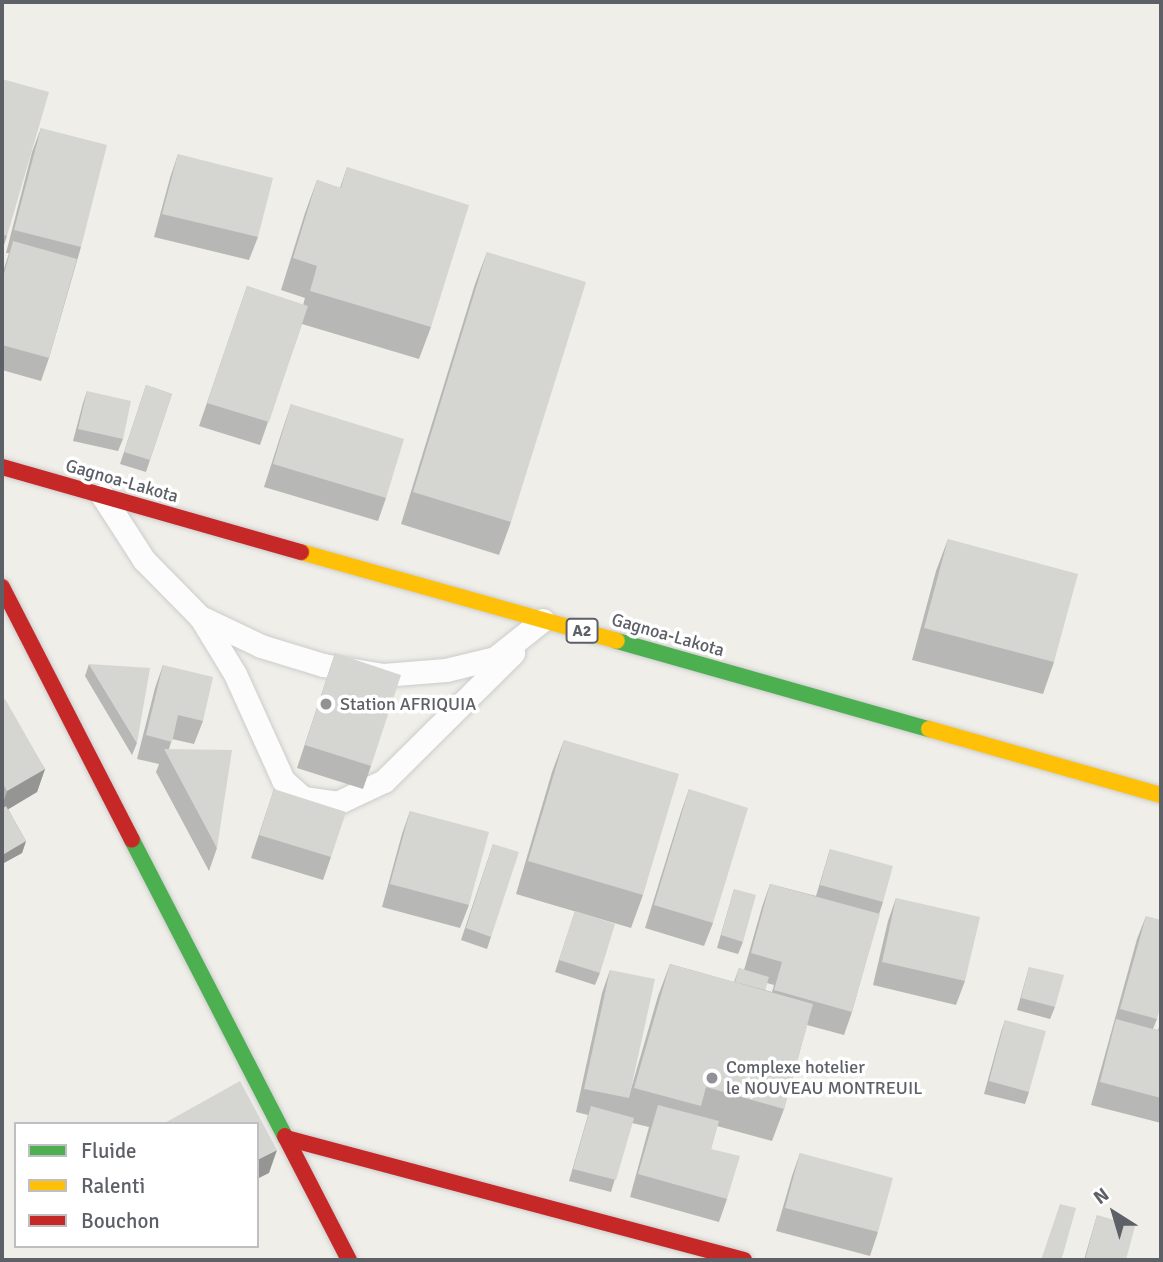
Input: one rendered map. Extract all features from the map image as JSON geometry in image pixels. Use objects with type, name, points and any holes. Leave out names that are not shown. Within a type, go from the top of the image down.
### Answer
[{"type":"street","name":"Gagnoa-Lakota","points":[[2,467],[1161,795]]},
{"type":"street","points":[[2,587],[349,1260]]},
{"type":"street","points":[[286,1138],[744,1260]]},
{"type":"lane","points":[[102,495],[144,560],[200,617],[236,674],[283,779],[303,798],[337,803],[384,781],[461,709],[543,620]]},
{"type":"lane","points":[[200,617],[261,646],[323,665],[383,675],[446,670],[495,658],[543,620]]},
{"type":"building","points":[[2,79],[49,92],[7,236],[2,234]]},
{"type":"building","points":[[41,128],[107,145],[81,247],[14,230]]},
{"type":"building","points":[[178,154],[273,178],[258,237],[162,214]]},
{"type":"building","points":[[347,167],[469,205],[431,327],[310,291],[317,266],[293,258],[317,180],[341,188]]},
{"type":"building","points":[[13,241],[77,259],[49,358],[2,345],[2,281]]},
{"type":"building","points":[[487,252],[586,282],[511,522],[413,492]]},
{"type":"building","points":[[247,286],[308,306],[269,422],[207,403]]},
{"type":"building","points":[[146,385],[172,394],[150,460],[124,452]]},
{"type":"building","points":[[87,391],[131,401],[123,439],[78,429]]},
{"type":"building","points":[[291,404],[404,439],[386,498],[273,464]]},
{"type":"building","points":[[948,539],[1078,574],[1054,662],[924,628]]},
{"type":"building","points":[[335,653],[401,675],[371,766],[305,745]]},
{"type":"building","points":[[89,664],[150,668],[137,743]]},
{"type":"building","points":[[163,665],[213,677],[203,721],[178,715],[172,742],[146,735]]},
{"type":"building","points":[[5,699],[45,769],[7,791],[2,782],[2,701]]},
{"type":"building","points":[[564,740],[679,774],[643,895],[528,861]]},
{"type":"building","points":[[164,749],[232,750],[217,848]]},
{"type":"building","points":[[274,789],[346,812],[331,857],[259,835]]},
{"type":"building","points":[[689,789],[748,808],[713,923],[654,905]]},
{"type":"building","points":[[6,806],[26,841],[4,854],[2,809]]},
{"type":"building","points":[[410,811],[489,832],[469,905],[390,884]]},
{"type":"building","points":[[493,844],[519,852],[491,937],[466,928]]},
{"type":"building","points":[[830,849],[893,866],[883,902],[820,885]]},
{"type":"building","points":[[770,884],[880,914],[852,1012],[774,990],[782,962],[751,953]]},
{"type":"building","points":[[734,889],[756,895],[743,942],[721,935]]},
{"type":"building","points":[[896,898],[980,917],[965,981],[882,962]]},
{"type":"building","points":[[575,911],[615,924],[600,973],[559,960]]},
{"type":"building","points":[[1146,916],[1161,920],[1161,1004],[1157,1019],[1120,1009]]},
{"type":"building","name":"Complexe hotelier le NOUVEAU MONTREUIL","points":[[670,964],[813,1004],[784,1109],[706,1087],[701,1106],[634,1088]]},
{"type":"building","points":[[1029,967],[1064,975],[1055,1007],[1021,998]]},
{"type":"building","points":[[739,968],[769,977],[765,990],[735,982]]},
{"type":"building","points":[[610,970],[655,979],[629,1098],[584,1089]]},
{"type":"building","points":[[1116,1019],[1160,1031],[1161,1026],[1161,1098],[1100,1082]]},
{"type":"building","points":[[1005,1020],[1046,1031],[1029,1092],[989,1081]]},
{"type":"building","points":[[240,1081],[277,1150],[259,1159],[259,1122],[167,1122]]},
{"type":"building","points":[[658,1105],[719,1121],[711,1149],[740,1156],[727,1199],[638,1174]]},
{"type":"building","points":[[591,1106],[634,1118],[616,1180],[573,1169]]},
{"type":"building","points":[[800,1153],[893,1178],[878,1232],[785,1208]]},
{"type":"building","points":[[1060,1204],[1076,1208],[1062,1258],[1074,1260],[1041,1260]]},
{"type":"building","points":[[1097,1215],[1135,1226],[1126,1260],[1085,1260]]},
{"type":"traffic: fast","points":[[617,641],[929,729]]},
{"type":"traffic: fast","points":[[132,840],[285,1136]]},
{"type":"traffic: slow","points":[[301,552],[617,641]]},
{"type":"traffic: slow","points":[[929,729],[1161,795]]},
{"type":"traffic: jam","points":[[2,467],[301,552]]},
{"type":"traffic: jam","points":[[2,587],[132,840]]},
{"type":"traffic: jam","points":[[285,1136],[349,1260]]},
{"type":"traffic: jam","points":[[286,1138],[744,1260]]},
{"type":"place","name":"Station AFRIQUIA","points":[[326,704]]},
{"type":"place","name":"Complexe hotelier le NOUVEAU MONTREUIL","points":[[712,1078]]}]
